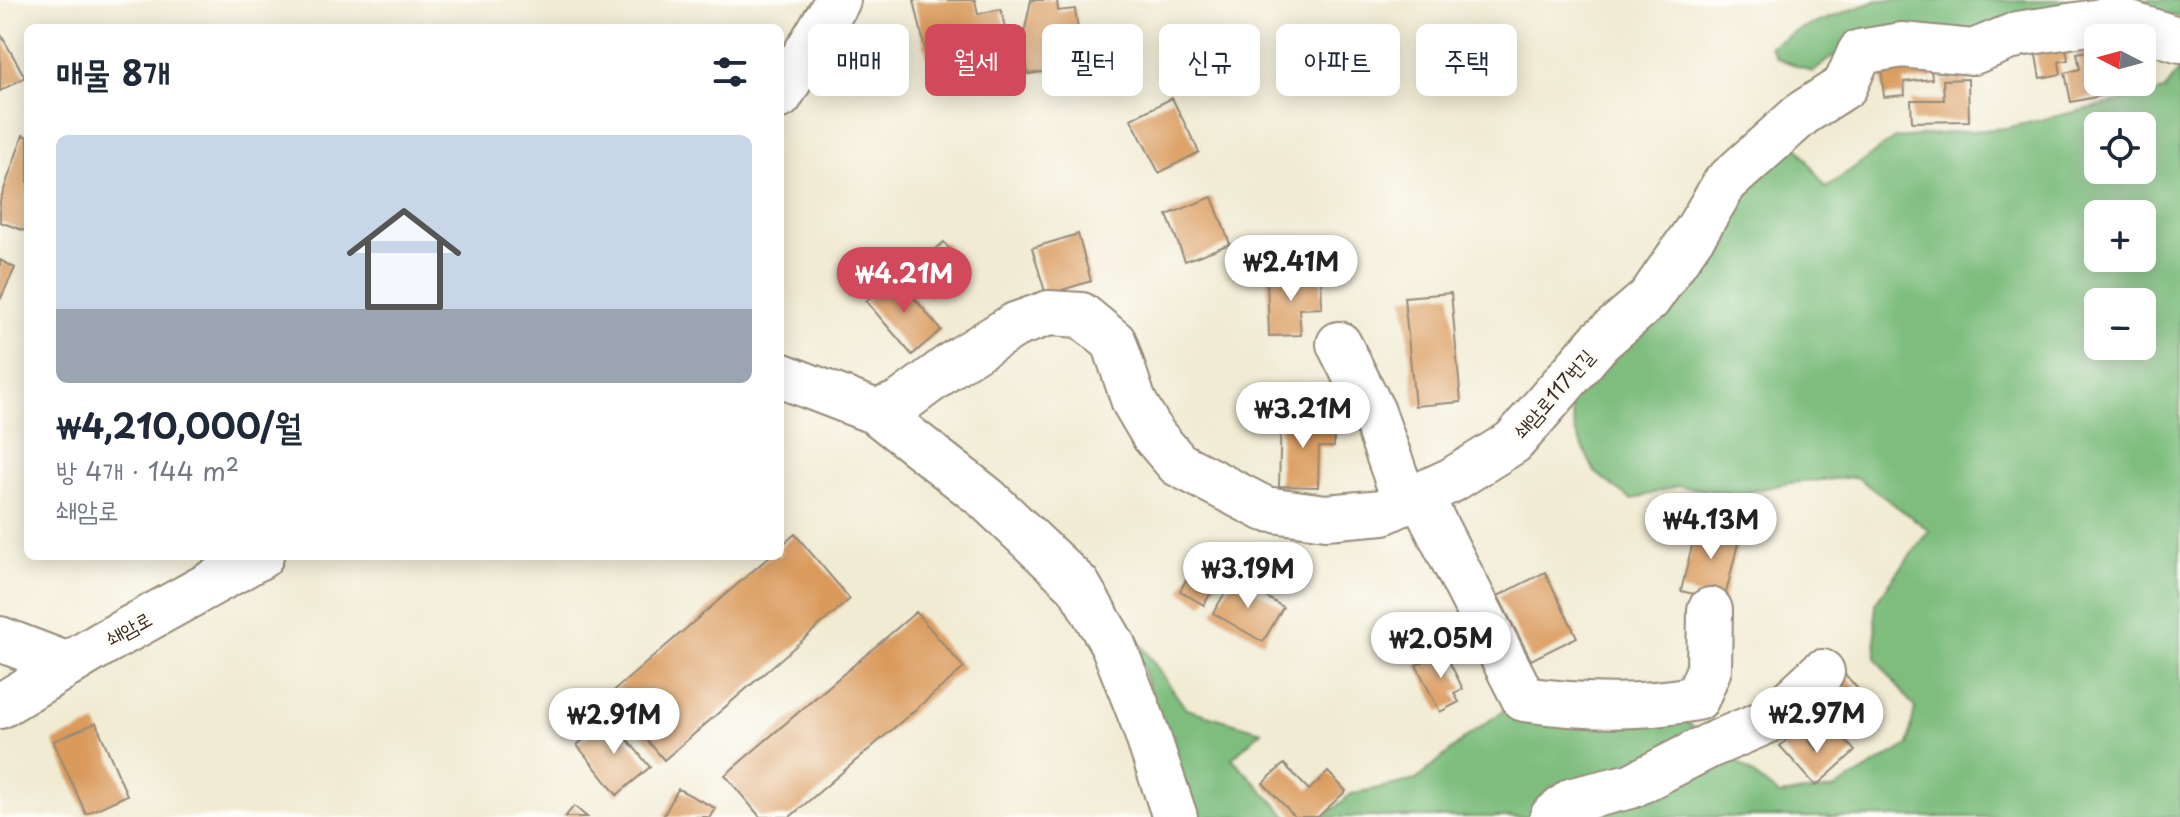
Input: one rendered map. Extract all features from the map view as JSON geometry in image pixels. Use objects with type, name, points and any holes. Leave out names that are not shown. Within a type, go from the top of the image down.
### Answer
[{"type":"street","points":[[784,89],[838,0]]},
{"type":"street","name":"쇄암로117번길","points":[[876,412],[900,403],[954,363],[1015,325],[1049,313],[1081,315],[1114,342],[1134,402],[1154,436],[1178,464],[1265,509],[1326,517],[1383,512],[1452,480],[1513,442],[1600,341],[1649,299],[1725,183],[1803,113],[1845,86],[1860,52],[1902,45],[1973,52],[2018,34],[2114,19],[2180,40]]},
{"type":"street","points":[[1339,344],[1412,498],[1524,699],[1572,706],[1678,703],[1697,698],[1709,669],[1710,610]]},
{"type":"street","points":[[784,377],[876,412],[986,498],[1078,585],[1113,645],[1175,817]]},
{"type":"street","name":"쇄암로","points":[[0,706],[254,560]]},
{"type":"street","points":[[0,639],[68,665]]},
{"type":"street","points":[[1552,817],[1573,800],[1631,786],[1770,720],[1822,672]]},
{"type":"street","points":[[1691,699],[1712,745]]},
{"type":"green space","points":[[1878,0],[2180,0],[2180,17],[2108,3],[1952,35],[1862,35],[1813,72],[1777,58],[1770,46],[1800,29]]},
{"type":"green space","points":[[2180,69],[2180,817],[1324,817],[1351,794],[1416,780],[1469,735],[1510,706],[1674,712],[1779,795],[1834,789],[1908,745],[1915,708],[1876,659],[1875,603],[1929,530],[1856,477],[1789,483],[1738,494],[1677,486],[1631,500],[1595,472],[1575,431],[1568,391],[1791,137],[1826,188],[1895,138],[2006,128],[2143,96],[2156,96],[2156,93],[2164,91]]},
{"type":"green space","points":[[1133,633],[1186,709],[1262,731],[1232,758],[1288,817],[1184,817]]},
{"type":"building","points":[[914,0],[975,0],[978,14],[1001,9],[1004,24],[925,24],[925,49]]},
{"type":"building","points":[[1031,0],[1057,0],[1058,11],[1075,9],[1077,24],[1042,24],[1042,72],[1028,74],[1026,24]]},
{"type":"building","points":[[0,33],[24,78],[0,91]]},
{"type":"building","points":[[2065,40],[2068,60],[2059,62],[2061,74],[2040,78],[2034,44]]},
{"type":"building","points":[[2084,52],[2084,96],[2100,96],[2071,102],[2065,73],[2080,69],[2077,53]]},
{"type":"building","points":[[1930,59],[1932,79],[1904,82],[1905,95],[1884,97],[1881,64]]},
{"type":"building","points":[[1968,79],[1969,121],[1912,122],[1911,100],[1944,100],[1943,80]]},
{"type":"building","points":[[1172,98],[1199,152],[1159,173],[1131,119]]},
{"type":"building","points":[[23,135],[24,231],[0,222],[0,201]]},
{"type":"building","points":[[1212,197],[1230,244],[1185,261],[1167,215]]},
{"type":"building","points":[[1078,234],[1091,281],[1046,295],[1032,248]]},
{"type":"building","points":[[944,242],[964,268],[929,297],[909,272]]},
{"type":"building","points":[[0,260],[15,268],[0,300]]},
{"type":"building","points":[[896,276],[941,330],[912,355],[866,301]]},
{"type":"building","points":[[1321,276],[1322,308],[1299,309],[1301,335],[1269,336],[1267,278]]},
{"type":"building","points":[[1451,293],[1461,402],[1415,406],[1404,297]]},
{"type":"building","points":[[1281,418],[1334,419],[1334,447],[1319,447],[1318,487],[1279,486]]},
{"type":"building","points":[[1698,521],[1741,531],[1724,601],[1681,591]]},
{"type":"building","points":[[795,534],[850,599],[664,760],[609,695],[765,560],[784,560],[784,544]]},
{"type":"building","points":[[1195,564],[1219,578],[1204,605],[1180,591]]},
{"type":"building","points":[[1545,572],[1577,637],[1531,660],[1498,596]]},
{"type":"building","points":[[1234,578],[1283,607],[1263,642],[1213,613]]},
{"type":"building","points":[[916,612],[964,668],[790,817],[760,817],[725,775]]},
{"type":"building","points":[[1444,651],[1463,689],[1454,693],[1459,702],[1440,712],[1416,665]]},
{"type":"building","points":[[1842,671],[1880,714],[1857,736],[1835,712],[1818,727],[1801,708]]},
{"type":"building","points":[[610,718],[650,767],[617,795],[577,745]]},
{"type":"building","points":[[96,723],[127,795],[86,814],[53,741]]},
{"type":"building","points":[[1798,729],[1817,750],[1837,731],[1855,751],[1816,786],[1780,746]]},
{"type":"building","points":[[1284,764],[1309,790],[1328,772],[1346,791],[1318,817],[1295,817],[1263,783]]},
{"type":"building","points":[[678,789],[715,808],[710,817],[663,817]]},
{"type":"building","points":[[574,806],[587,817],[565,817]]}]
